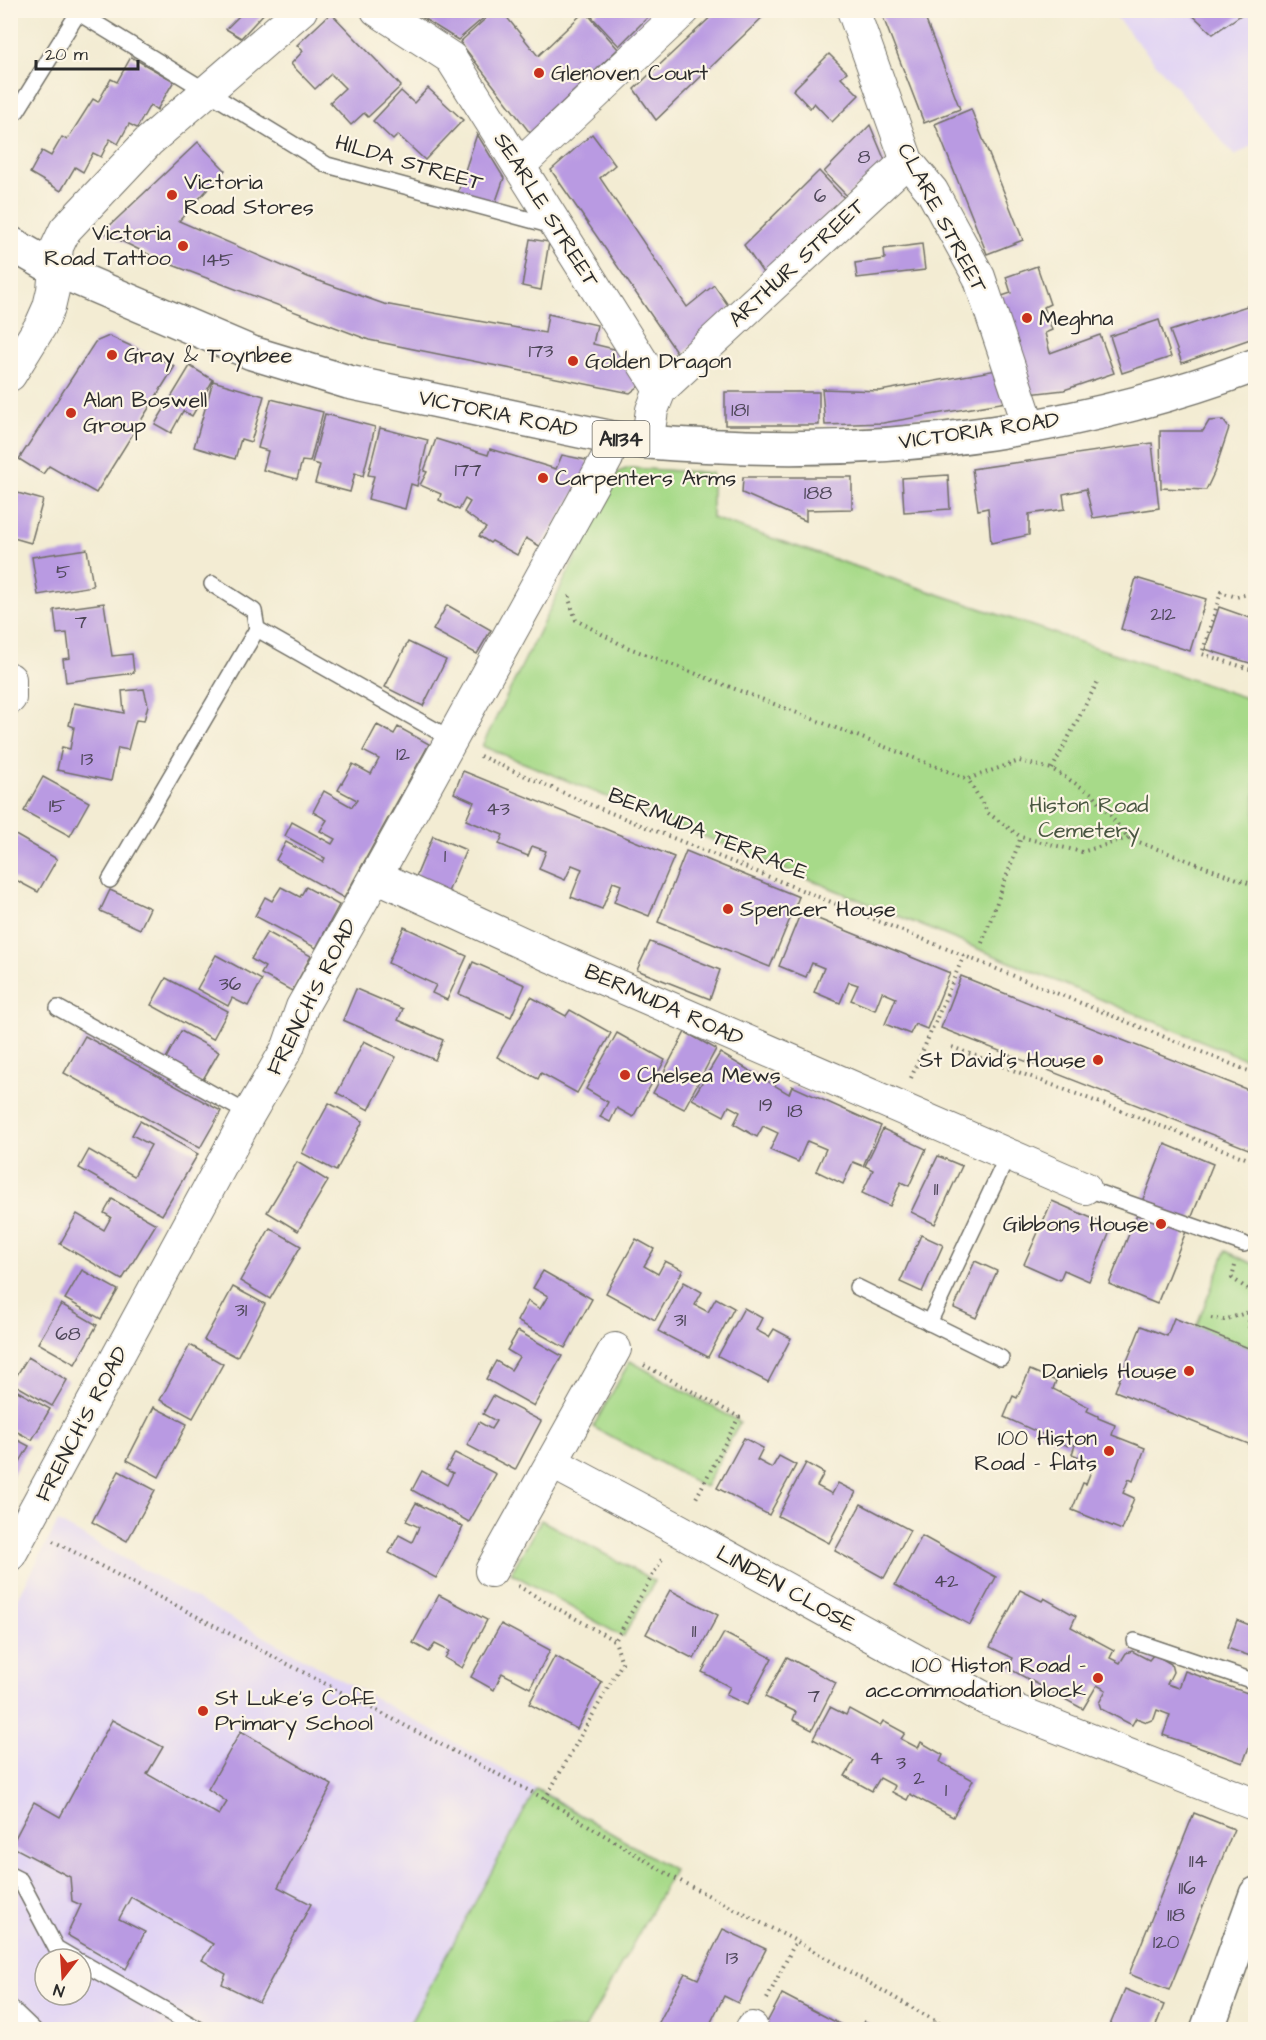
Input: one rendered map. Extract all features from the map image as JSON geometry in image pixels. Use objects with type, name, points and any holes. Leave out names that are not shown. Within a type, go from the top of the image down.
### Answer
[{"type":"main road","name":"VICTORIA ROAD","points":[[10,243],[55,268],[252,352],[338,379],[613,438],[647,443],[820,449],[926,441],[1029,426],[1119,409],[1256,365]]},
{"type":"main road","points":[[1207,2030],[1256,1894]]},
{"type":"street","points":[[10,375],[41,325],[53,290],[57,247],[65,230],[148,142],[301,10]]},
{"type":"street","name":"SEARLE STREET","points":[[377,10],[451,58],[660,390]]},
{"type":"street","points":[[519,166],[684,10]]},
{"type":"street","name":"CLARE STREET","points":[[853,10],[907,161],[932,191],[979,277],[1029,426]]},
{"type":"street","name":"ARTHUR STREET","points":[[660,390],[907,161]]},
{"type":"street","points":[[647,443],[652,410],[660,390]]},
{"type":"street","name":"FRENCH'S ROAD","points":[[18,1542],[249,1114],[288,1047],[302,1007],[607,459],[613,438]]},
{"type":"street","points":[[10,679],[10,698]]},
{"type":"street","name":"BERMUDA ROAD","points":[[376,876],[548,955],[1085,1188]]},
{"type":"street","points":[[491,1571],[615,1349]]},
{"type":"street","name":"LINDEN CLOSE","points":[[553,1463],[986,1699],[1256,1804]]},
{"type":"lane","name":"HILDA STREET","points":[[76,12],[327,165],[556,227]]},
{"type":"lane","points":[[17,111],[76,12]]},
{"type":"lane","points":[[110,880],[257,629],[254,612],[212,584]]},
{"type":"lane","points":[[257,629],[451,739]]},
{"type":"lane","points":[[58,1008],[249,1114]]},
{"type":"lane","points":[[929,1323],[1008,1155]]},
{"type":"lane","points":[[1085,1188],[1244,1244]]},
{"type":"lane","points":[[857,1287],[1001,1358]]},
{"type":"lane","points":[[1135,1641],[1256,1682]]},
{"type":"lane","points":[[10,1875],[20,1880],[55,1947]]},
{"type":"lane","points":[[93,1969],[200,2030]]},
{"type":"lane","points":[[10,2007],[34,2030]]},
{"type":"path","points":[[1256,592],[1236,597],[1221,592],[1202,654],[1256,671]]},
{"type":"path","points":[[576,620],[624,646],[968,778],[988,813],[1021,837],[1082,852],[1128,838]]},
{"type":"path","points":[[1052,769],[1098,681]]},
{"type":"path","name":"BERMUDA TERRACE","points":[[451,739],[482,757],[584,802],[1256,1074]]},
{"type":"path","points":[[968,778],[1019,761],[1052,769],[1094,795],[1128,838],[1256,886]]},
{"type":"path","points":[[982,943],[1021,837]]},
{"type":"path","points":[[898,1108],[964,955]]},
{"type":"path","points":[[952,1047],[1256,1162]]},
{"type":"path","points":[[1256,1304],[1250,1312],[1248,1326],[1256,1342]]},
{"type":"path","points":[[1211,1318],[1224,1320],[1250,1312]]},
{"type":"path","points":[[615,1349],[739,1417],[679,1530],[615,1641]]},
{"type":"path","points":[[18,1542],[49,1539],[545,1799],[671,1876],[796,1941],[951,2030]]},
{"type":"path","points":[[491,1571],[615,1641],[622,1663],[545,1799]]},
{"type":"path","points":[[752,2029],[796,1941]]},
{"type":"path","points":[[927,2030],[936,2021]]},
{"type":"shaded area","points":[[1111,11],[1255,11],[1255,143],[1235,156]]},
{"type":"shaded area","name":"St Luke's CofE Primary School","points":[[58,1522],[547,1794],[674,1870],[585,2029],[11,2030],[11,1611]]},
{"type":"green space","name":"Histon Road Cemetery","points":[[629,468],[712,473],[712,518],[1255,701],[1255,1063],[482,746],[618,472]]},
{"type":"green space","points":[[1226,1251],[1255,1265],[1255,1351],[1196,1327]]},
{"type":"green space","points":[[630,1361],[740,1422],[705,1487],[593,1427]]},
{"type":"green space","points":[[541,1520],[655,1581],[623,1637],[511,1573]]},
{"type":"green space","points":[[536,1789],[674,1870],[671,1876],[585,2029],[407,2029]]},
{"type":"building","points":[[239,10],[267,10],[241,38],[226,29],[242,13]]},
{"type":"building","points":[[410,10],[483,10],[488,14],[458,40]]},
{"type":"building","name":"Glenoven Court","points":[[495,10],[501,10],[538,56],[585,11],[618,49],[530,133],[460,42]]},
{"type":"building","points":[[599,10],[655,10],[619,46],[592,17]]},
{"type":"building","points":[[718,10],[770,10],[656,120],[634,89]]},
{"type":"building","points":[[922,10],[960,109],[924,123],[881,12]]},
{"type":"building","points":[[1187,10],[1248,10],[1213,34]]},
{"type":"building","points":[[331,13],[401,86],[368,117],[364,113],[351,125],[330,102],[345,88],[331,74],[315,89],[291,64],[303,51],[297,45]]},
{"type":"building","points":[[829,54],[847,72],[841,77],[859,95],[832,122],[814,103],[810,108],[793,90]]},
{"type":"building","points":[[131,57],[174,81],[157,110],[150,105],[137,128],[129,124],[118,144],[110,139],[101,157],[93,153],[83,172],[75,167],[61,191],[30,173],[42,151],[51,156],[62,137],[67,140],[93,99],[98,102],[111,79],[117,82]]},
{"type":"building","points":[[428,88],[463,120],[425,160],[398,135],[393,140],[373,121],[401,91],[414,103]]},
{"type":"building","points":[[971,109],[1023,240],[987,254],[935,124]]},
{"type":"building","points":[[870,125],[886,163],[847,196],[824,172]]},
{"type":"building","points":[[477,134],[504,178],[495,204],[458,192]]},
{"type":"building","points":[[592,134],[615,165],[600,178],[687,307],[714,285],[730,308],[680,357],[551,170]]},
{"type":"building","points":[[198,142],[225,170],[179,221],[308,277],[384,304],[545,333],[548,314],[597,325],[593,344],[622,351],[643,383],[630,393],[369,340],[162,261],[103,232]]},
{"type":"building","points":[[819,171],[845,199],[765,276],[744,245]]},
{"type":"building","points":[[530,239],[549,242],[541,290],[522,286]]},
{"type":"building","points":[[922,244],[925,270],[857,278],[855,263],[885,259],[884,249]]},
{"type":"building","name":"Meghna","points":[[1037,266],[1050,304],[1044,307],[1052,330],[1045,333],[1050,353],[1100,335],[1114,373],[1064,390],[1029,394],[999,297],[1011,293],[1006,277]]},
{"type":"building","points":[[1256,303],[1256,337],[1182,363],[1170,331]]},
{"type":"building","points":[[1159,320],[1171,357],[1122,373],[1110,336]]},
{"type":"building","points":[[109,336],[175,366],[96,493],[49,466],[43,474],[19,459],[95,342]]},
{"type":"building","points":[[190,366],[213,380],[192,416],[183,411],[171,433],[155,424]]},
{"type":"building","points":[[1002,369],[1007,402],[883,423],[825,425],[822,389],[880,391]]},
{"type":"building","points":[[213,381],[264,396],[251,442],[241,439],[235,459],[194,447]]},
{"type":"building","points":[[725,392],[819,392],[819,425],[725,425]]},
{"type":"building","points":[[271,399],[323,412],[310,462],[302,461],[297,479],[263,470],[268,451],[258,448]]},
{"type":"building","points":[[325,414],[375,427],[363,476],[355,473],[350,492],[315,483],[320,465],[312,463]]},
{"type":"building","points":[[1223,420],[1229,428],[1206,490],[1161,488],[1160,431],[1203,431],[1209,421]]},
{"type":"building","points":[[380,428],[428,440],[417,486],[411,484],[405,509],[368,499],[374,476],[368,475]]},
{"type":"building","points":[[436,439],[488,455],[490,449],[556,469],[562,455],[586,460],[590,468],[541,547],[526,538],[517,555],[479,536],[486,528],[464,512],[470,502],[465,499],[459,510],[439,500],[441,494],[420,485],[427,472],[424,471]]},
{"type":"building","points":[[1152,443],[1159,508],[1093,518],[1086,489],[1063,494],[1065,509],[1029,514],[1029,535],[991,543],[988,508],[978,510],[972,469]]},
{"type":"building","points":[[948,475],[950,509],[904,512],[902,478]]},
{"type":"building","points":[[743,477],[852,477],[852,509],[806,510],[806,521],[742,493]]},
{"type":"building","points":[[14,492],[43,500],[31,543],[10,537],[10,503]]},
{"type":"building","points":[[87,549],[93,586],[38,595],[32,557]]},
{"type":"building","points":[[1136,578],[1206,599],[1190,651],[1121,629]]},
{"type":"building","points":[[104,603],[112,656],[132,654],[134,673],[66,682],[63,659],[70,658],[67,633],[57,634],[54,610]]},
{"type":"building","points":[[447,605],[491,630],[477,654],[433,630]]},
{"type":"building","points":[[1219,607],[1256,620],[1256,665],[1205,649]]},
{"type":"building","points":[[408,642],[446,660],[423,706],[385,687]]},
{"type":"building","points":[[144,689],[148,705],[144,721],[136,720],[128,750],[118,748],[111,781],[57,770],[62,747],[70,749],[74,727],[69,725],[74,703],[124,713],[122,691]]},
{"type":"building","points":[[377,725],[394,734],[398,727],[429,744],[344,898],[276,860],[286,842],[323,862],[325,858],[285,836],[292,822],[332,844],[335,839],[320,831],[327,820],[313,812],[324,791],[352,807],[357,800],[338,790],[353,764],[371,774],[379,759],[363,751]]},
{"type":"building","points":[[463,771],[674,857],[649,916],[614,902],[621,885],[613,882],[602,909],[571,897],[582,869],[572,865],[565,880],[539,869],[546,851],[532,846],[528,856],[499,844],[503,835],[466,820],[474,802],[454,793]]},
{"type":"building","points":[[43,777],[89,802],[70,836],[24,811]]},
{"type":"building","points":[[12,833],[57,859],[38,892],[10,877]]},
{"type":"building","points":[[433,836],[466,850],[445,899],[413,884]]},
{"type":"building","name":"Spencer House","points":[[686,851],[799,897],[770,967],[658,922]]},
{"type":"building","points":[[281,887],[300,897],[306,887],[339,905],[316,948],[255,916],[265,897],[272,901]]},
{"type":"building","points":[[110,890],[150,908],[140,929],[100,911]]},
{"type":"building","points":[[801,912],[950,973],[927,1029],[915,1024],[910,1034],[885,1024],[896,998],[882,992],[875,1010],[851,1000],[858,985],[849,982],[840,1003],[814,992],[824,968],[812,963],[806,977],[779,966]]},
{"type":"building","points":[[404,927],[467,956],[447,1000],[432,993],[436,985],[388,963]]},
{"type":"building","points":[[267,932],[311,956],[292,991],[261,974],[265,967],[251,959]]},
{"type":"building","points":[[650,942],[720,970],[710,999],[637,970]]},
{"type":"building","points":[[216,955],[262,980],[248,1006],[232,998],[228,1006],[197,989]]},
{"type":"building","points":[[473,962],[525,985],[511,1017],[459,994]]},
{"type":"building","name":"St David's House","points":[[961,976],[1256,1093],[1256,1152],[941,1028]]},
{"type":"building","points":[[166,978],[228,1011],[213,1039],[151,1005]]},
{"type":"building","points":[[356,989],[403,1009],[398,1020],[443,1040],[435,1060],[343,1020]]},
{"type":"building","points":[[531,997],[566,1016],[570,1010],[611,1033],[577,1093],[541,1073],[538,1079],[497,1057]]},
{"type":"building","points":[[181,1031],[219,1052],[201,1083],[164,1062]]},
{"type":"building","points":[[685,1032],[716,1049],[684,1109],[653,1093]]},
{"type":"building","name":"Chelsea Mews","points":[[617,1033],[665,1060],[633,1117],[617,1108],[610,1122],[600,1117],[608,1102],[586,1089]]},
{"type":"building","points":[[85,1036],[221,1111],[200,1148],[64,1073]]},
{"type":"building","points":[[364,1041],[396,1057],[369,1110],[337,1093]]},
{"type":"building","points":[[720,1053],[789,1094],[792,1086],[881,1126],[863,1166],[853,1162],[843,1184],[816,1171],[826,1149],[807,1141],[798,1162],[770,1150],[778,1133],[763,1126],[757,1137],[734,1124],[740,1112],[729,1106],[724,1116],[692,1099]]},
{"type":"building","points":[[329,1103],[363,1121],[336,1171],[302,1153]]},
{"type":"building","points":[[140,1121],[198,1154],[162,1215],[79,1168],[89,1150],[134,1176],[151,1145],[132,1135]]},
{"type":"building","points":[[883,1129],[926,1149],[909,1186],[901,1182],[890,1206],[862,1193],[873,1170],[865,1166]]},
{"type":"building","name":"Gibbons House","points":[[1165,1144],[1213,1164],[1157,1304],[1109,1284]]},
{"type":"building","points":[[938,1156],[962,1166],[935,1224],[911,1212]]},
{"type":"building","points":[[297,1162],[328,1181],[298,1231],[267,1212]]},
{"type":"building","points":[[112,1199],[156,1224],[122,1280],[60,1244],[77,1214],[104,1230],[111,1217],[104,1213]]},
{"type":"building","points":[[1052,1201],[1112,1227],[1089,1281],[1064,1270],[1060,1280],[1024,1264]]},
{"type":"building","points":[[270,1228],[301,1246],[270,1299],[240,1281]]},
{"type":"building","points":[[921,1235],[943,1245],[922,1292],[900,1282]]},
{"type":"building","points":[[636,1239],[654,1249],[644,1266],[658,1274],[665,1261],[683,1270],[655,1320],[606,1293]]},
{"type":"building","points":[[975,1261],[997,1271],[976,1318],[954,1308]]},
{"type":"building","points":[[82,1270],[118,1290],[101,1319],[65,1299]]},
{"type":"building","points":[[543,1271],[592,1299],[565,1348],[517,1321],[528,1301],[540,1309],[548,1296],[533,1288]]},
{"type":"building","points":[[684,1282],[702,1292],[695,1305],[708,1312],[716,1298],[734,1308],[708,1357],[658,1331]]},
{"type":"building","points":[[233,1287],[265,1304],[237,1357],[204,1340]]},
{"type":"building","points":[[61,1304],[97,1325],[75,1364],[38,1343]]},
{"type":"building","points":[[744,1308],[762,1318],[756,1330],[769,1337],[774,1329],[791,1338],[768,1382],[718,1356]]},
{"type":"building","name":"Daniels House","points":[[1174,1318],[1256,1351],[1256,1447],[1115,1391],[1141,1326],[1167,1336]]},
{"type":"building","points":[[518,1331],[562,1356],[534,1406],[486,1379],[496,1361],[511,1370],[519,1357],[507,1350]]},
{"type":"building","points":[[190,1345],[223,1364],[193,1418],[160,1400]]},
{"type":"building","points":[[28,1357],[67,1380],[52,1406],[12,1383]]},
{"type":"building","name":"100 Histon Road - flats","points":[[1030,1370],[1056,1381],[1053,1389],[1089,1407],[1087,1411],[1115,1425],[1112,1435],[1145,1448],[1133,1481],[1129,1479],[1123,1493],[1134,1498],[1122,1530],[1072,1510],[1094,1463],[1072,1454],[1075,1445],[1069,1442],[1068,1446],[1004,1417],[1013,1396],[1017,1398]]},
{"type":"building","points":[[10,1387],[50,1409],[32,1440],[10,1428]]},
{"type":"building","points":[[493,1396],[541,1421],[515,1470],[467,1445],[479,1422],[491,1429],[496,1421],[483,1414]]},
{"type":"building","points":[[154,1407],[187,1424],[159,1477],[127,1460]]},
{"type":"building","points":[[10,1436],[29,1446],[10,1479]]},
{"type":"building","points":[[744,1438],[763,1448],[757,1460],[772,1468],[779,1456],[796,1465],[769,1515],[717,1488]]},
{"type":"building","points":[[455,1453],[496,1474],[469,1522],[412,1490],[422,1471],[447,1485],[453,1473],[446,1470]]},
{"type":"building","points":[[806,1463],[824,1473],[817,1486],[832,1494],[838,1483],[856,1492],[829,1543],[778,1516]]},
{"type":"building","points":[[119,1471],[155,1490],[127,1541],[92,1522]]},
{"type":"building","points":[[416,1503],[463,1527],[436,1578],[389,1553],[399,1535],[412,1542],[419,1527],[406,1521]]},
{"type":"building","points":[[861,1504],[910,1530],[884,1578],[835,1551]]},
{"type":"building","points":[[922,1536],[996,1577],[970,1625],[895,1585]]},
{"type":"building","points":[[670,1590],[718,1615],[694,1659],[646,1634]]},
{"type":"building","name":"100 Histon Road - accommodation block","points":[[1020,1590],[1042,1601],[1044,1598],[1076,1616],[1071,1627],[1114,1650],[1110,1658],[1120,1663],[1126,1653],[1132,1651],[1149,1660],[1154,1654],[1171,1664],[1173,1672],[1167,1684],[1179,1688],[1185,1671],[1256,1696],[1256,1728],[1243,1763],[1163,1735],[1170,1715],[1157,1710],[1154,1719],[1147,1722],[1136,1718],[1132,1725],[1101,1709],[1099,1703],[1106,1690],[1097,1685],[1083,1709],[1008,1668],[1013,1658],[990,1647]]},
{"type":"building","points":[[439,1595],[487,1620],[462,1668],[445,1658],[449,1651],[435,1644],[429,1652],[413,1643]]},
{"type":"building","points":[[1256,1616],[1256,1658],[1227,1648],[1237,1620],[1252,1626]]},
{"type":"building","points":[[501,1624],[550,1650],[530,1688],[502,1673],[494,1690],[471,1677]]},
{"type":"building","points":[[724,1633],[772,1658],[747,1705],[726,1695],[730,1687],[702,1672]]},
{"type":"building","points":[[555,1656],[602,1682],[577,1729],[529,1704]]},
{"type":"building","points":[[787,1657],[836,1683],[812,1730],[793,1720],[796,1712],[765,1697]]},
{"type":"building","points":[[830,1707],[846,1715],[849,1709],[880,1726],[883,1721],[905,1733],[901,1739],[918,1748],[921,1742],[943,1755],[940,1762],[973,1780],[953,1817],[910,1794],[907,1800],[892,1792],[895,1786],[880,1778],[872,1791],[845,1776],[854,1761],[813,1739]]},
{"type":"building","points":[[112,1720],[163,1747],[147,1774],[219,1815],[227,1802],[208,1789],[241,1731],[332,1785],[278,1887],[311,1904],[259,2002],[222,1984],[226,1974],[202,1960],[213,1944],[131,1897],[119,1919],[145,1932],[126,1969],[93,1950],[93,1947],[88,1947],[67,1935],[81,1905],[72,1901],[70,1877],[11,1846],[34,1802],[60,1817]]},
{"type":"building","points":[[1194,1813],[1234,1829],[1169,1990],[1129,1974]]},
{"type":"building","points":[[723,1929],[766,1949],[738,2003],[724,1996],[707,2030],[655,2030],[685,1973],[698,1979]]},
{"type":"building","points":[[1125,1989],[1164,2005],[1154,2030],[1108,2030]]},
{"type":"building","points":[[782,1994],[851,2030],[763,2030]]},
{"type":"building","points":[[864,2021],[883,2030],[860,2030]]},
{"type":"place","name":"Glenoven Court","points":[[539,73]]},
{"type":"place","name":"Victoria Road Stores","points":[[172,195]]},
{"type":"place","name":"Victoria Road Tattoo","points":[[183,246]]},
{"type":"place","name":"Meghna","points":[[1027,318]]},
{"type":"place","name":"Gray & Toynbee","points":[[112,355]]},
{"type":"place","name":"Golden Dragon","points":[[573,361]]},
{"type":"place","name":"Alan Boswell Group","points":[[71,413]]},
{"type":"place","name":"Carpenters Arms","points":[[543,478]]},
{"type":"place","name":"Spencer House","points":[[728,909]]},
{"type":"place","name":"St David's House","points":[[1098,1060]]},
{"type":"place","name":"Chelsea Mews","points":[[625,1075]]},
{"type":"place","name":"Gibbons House","points":[[1161,1224]]},
{"type":"place","name":"Daniels House","points":[[1189,1371]]},
{"type":"place","name":"100 Histon Road - flats","points":[[1109,1451]]},
{"type":"place","name":"100 Histon Road - accommodation block","points":[[1098,1678]]},
{"type":"place","name":"St Luke's CofE Primary School","points":[[203,1711]]}]
